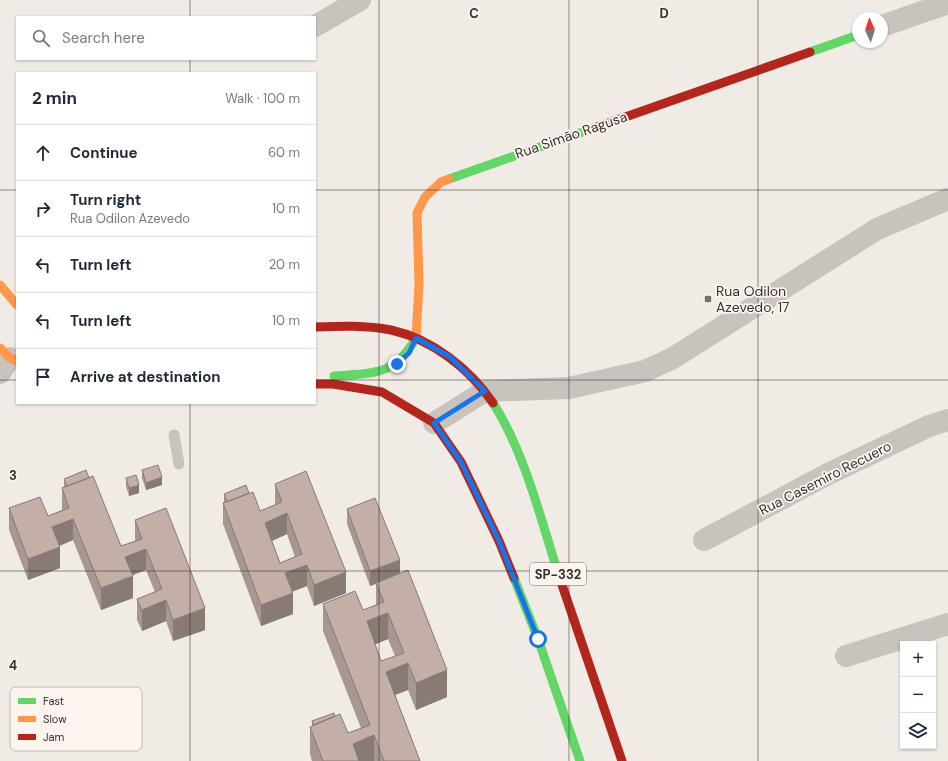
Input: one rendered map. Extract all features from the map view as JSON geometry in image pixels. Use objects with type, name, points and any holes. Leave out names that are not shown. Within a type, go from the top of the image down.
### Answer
[{"type":"main road","name":"Rua Simão Ragusa","points":[[416,338],[419,284],[418,214],[426,197],[441,182],[852,37]]},
{"type":"main road","points":[[0,285],[16,304]]},
{"type":"main road","name":"SP-332","points":[[316,327],[355,326],[391,330],[416,338],[450,357],[485,391],[506,422],[519,454],[583,649],[622,761]]},
{"type":"main road","points":[[316,377],[378,372],[397,364],[409,353],[416,338]]},
{"type":"main road","name":"SP-332","points":[[316,384],[333,384],[382,392],[434,423],[461,462],[499,541],[542,650],[580,761]]},
{"type":"street","points":[[316,25],[360,0]]},
{"type":"street","points":[[888,24],[948,3]]},
{"type":"street","points":[[434,423],[485,391],[569,388],[645,371],[672,358],[877,229],[948,199]]},
{"type":"street","name":"Rua Casemiro Recuero","points":[[704,540],[826,475],[929,426],[948,420]]},
{"type":"street","points":[[846,656],[948,624]]},
{"type":"lane","points":[[174,435],[179,464]]},
{"type":"building","points":[[158,465],[162,477],[146,483],[142,470]]},
{"type":"building","points":[[86,470],[89,478],[67,486],[64,479]]},
{"type":"building","points":[[306,471],[346,572],[314,585],[307,565],[285,573],[293,593],[261,605],[223,503],[253,492],[260,511],[282,502],[275,484]],"holes":[[[287,513],[302,554],[280,563],[265,523]]]},
{"type":"building","points":[[136,475],[139,485],[129,488],[126,478]]},
{"type":"building","points":[[93,476],[121,546],[142,539],[135,520],[166,508],[205,608],[173,620],[166,600],[142,610],[137,599],[162,589],[146,549],[125,557],[133,576],[101,588],[73,519],[52,527],[60,547],[28,559],[9,508],[40,497],[48,516],[69,508],[62,488]]},
{"type":"building","points":[[246,485],[249,493],[227,502],[224,494]]},
{"type":"building","points":[[375,498],[400,560],[370,571],[347,509]]},
{"type":"building","points":[[408,570],[447,670],[416,683],[408,663],[386,672],[420,761],[384,761],[374,735],[353,744],[359,761],[323,761],[310,727],[340,714],[348,733],[370,725],[323,604],[355,591],[363,610],[384,602],[376,583]],"holes":[[[388,613],[404,653],[381,661],[367,621]]]},
{"type":"building","points":[[334,713],[335,716],[313,725],[312,721]]},
{"type":"traffic: fast","points":[[810,52],[852,37]]},
{"type":"traffic: fast","points":[[449,179],[594,128]]},
{"type":"traffic: fast","points":[[334,376],[372,373],[391,366],[400,360],[416,338]]},
{"type":"traffic: fast","points":[[493,403],[504,422],[523,465],[539,510],[559,576]]},
{"type":"traffic: fast","points":[[514,578],[538,639],[580,761]]},
{"type":"traffic: slow","points":[[416,338],[419,284],[417,213],[425,197],[441,182],[449,179]]},
{"type":"traffic: slow","points":[[0,285],[16,304]]},
{"type":"traffic: slow","points":[[0,348],[10,358],[16,361]]},
{"type":"traffic: jam","points":[[594,128],[810,52]]},
{"type":"traffic: jam","points":[[316,327],[353,326],[382,328],[406,334],[421,340],[449,357],[461,367],[484,390],[493,403]]},
{"type":"traffic: jam","points":[[316,384],[333,384],[382,392],[434,423],[461,462],[499,541],[514,578]]},
{"type":"traffic: jam","points":[[559,576],[622,761]]},
{"type":"place","name":"Rua Odilon Azevedo, 17","points":[[708,299]]},
{"type":"route","points":[[397,364],[409,353],[416,338],[450,357],[485,391],[434,423],[461,462],[499,541],[538,639]]}]
